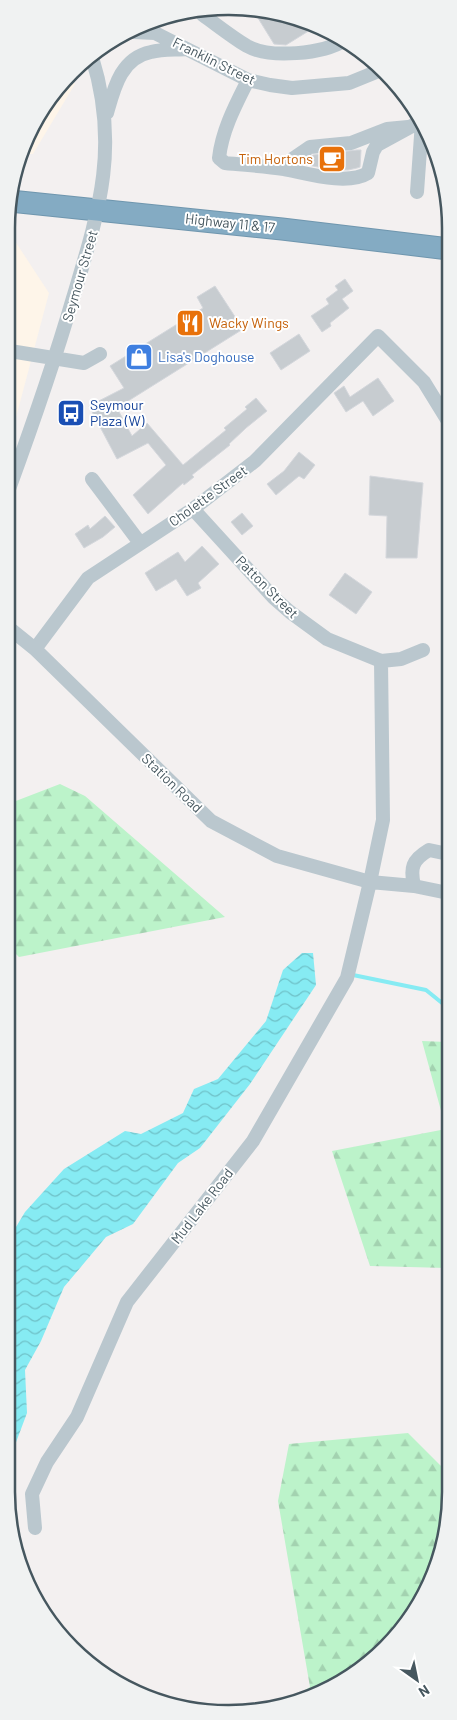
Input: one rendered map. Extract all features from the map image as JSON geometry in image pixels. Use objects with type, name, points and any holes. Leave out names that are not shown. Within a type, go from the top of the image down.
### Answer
[{"type":"highway","name":"Highway 11 & 17","points":[[17,202],[282,229],[442,249]]},
{"type":"street","points":[[205,16],[248,47],[269,53],[311,52],[337,45]]},
{"type":"street","name":"Franklin Street","points":[[144,32],[155,33],[248,80],[270,86],[292,88],[349,83],[374,73]]},
{"type":"street","points":[[105,118],[115,85],[122,72],[130,63],[140,56],[151,52],[188,49]]},
{"type":"street","name":"Seymour Street","points":[[15,475],[56,358],[98,210],[105,158],[105,118],[102,96],[94,63]]},
{"type":"street","points":[[248,80],[233,110],[220,143],[219,158],[225,163],[283,169],[323,178],[361,178],[368,174],[373,152],[378,146],[415,125]]},
{"type":"street","points":[[283,169],[291,160],[310,147],[351,143],[387,129],[414,124]]},
{"type":"street","points":[[417,192],[418,130]]},
{"type":"street","name":"Cholette Street","points":[[36,649],[88,578],[193,509],[255,461],[378,336],[424,382],[442,411]]},
{"type":"street","points":[[15,352],[84,363],[100,354]]},
{"type":"street","points":[[92,478],[140,543]]},
{"type":"street","name":"Patton Street","points":[[193,509],[256,580],[290,612],[327,639],[381,661]]},
{"type":"street","name":"Station Road","points":[[15,633],[36,649],[210,821],[277,856],[370,882],[414,886],[442,892]]},
{"type":"street","points":[[370,882],[384,820],[381,661],[401,659],[423,650]]},
{"type":"street","points":[[414,886],[412,873],[419,856],[429,850],[442,853]]},
{"type":"street","name":"Mud Lake Road","points":[[35,1528],[32,1494],[47,1462],[77,1417],[127,1302],[253,1140],[347,978],[370,882]]},
{"type":"shaded area","points":[[74,82],[75,84],[33,154],[28,154],[37,134],[51,110]]},
{"type":"shaded area","points":[[15,241],[49,293],[15,421]]},
{"type":"green space","points":[[60,784],[85,796],[225,917],[19,957],[15,953],[15,801]]},
{"type":"green space","points":[[422,1041],[442,1042],[442,1114]]},
{"type":"green space","points":[[442,1130],[442,1268],[370,1266],[332,1151]]},
{"type":"green space","points":[[408,1433],[442,1467],[442,1505],[435,1547],[426,1573],[406,1610],[389,1632],[358,1661],[323,1683],[301,1692],[310,1687],[278,1501],[289,1444]]},
{"type":"water","points":[[302,953],[313,953],[316,985],[250,1084],[200,1148],[178,1163],[133,1224],[106,1237],[64,1287],[41,1341],[25,1370],[27,1413],[15,1445],[15,1229],[25,1212],[64,1169],[125,1131],[141,1134],[183,1113],[194,1089],[218,1079],[266,1021],[283,970]]},
{"type":"building","points":[[257,17],[284,22],[309,31],[286,45],[274,44]]},
{"type":"building","name":"Tim Hortons","points":[[361,150],[360,167],[357,168],[348,170],[328,169],[303,164],[313,155]]},
{"type":"building","points":[[345,279],[353,291],[342,299],[349,308],[322,332],[311,316],[329,304],[326,299],[338,290],[335,286]]},
{"type":"building","points":[[215,286],[243,329],[117,408],[132,436],[147,423],[183,465],[226,430],[224,428],[247,409],[245,407],[256,398],[267,411],[246,428],[230,445],[192,475],[194,477],[184,485],[183,483],[148,514],[133,495],[166,465],[148,443],[117,459],[89,406],[124,388],[110,366],[203,308],[197,297]]},
{"type":"building","points":[[299,334],[310,351],[281,370],[270,353]]},
{"type":"building","points":[[378,378],[394,401],[373,416],[363,401],[346,412],[334,393],[344,386],[350,397]]},
{"type":"building","points":[[299,452],[315,465],[304,479],[299,476],[276,495],[267,484],[284,471]]},
{"type":"building","points":[[370,476],[423,483],[417,558],[386,558],[387,516],[369,515]]},
{"type":"building","points":[[242,513],[253,526],[242,535],[231,522]]},
{"type":"building","points":[[105,516],[115,527],[103,537],[84,548],[75,534],[88,525],[90,529]]},
{"type":"building","points":[[202,546],[219,564],[198,583],[201,588],[187,596],[176,579],[156,591],[145,573],[178,552],[185,562]]},
{"type":"building","points":[[345,573],[372,592],[356,614],[329,595]]},
{"type":"waterway","points":[[353,975],[426,990],[442,1003]]},
{"type":"place","name":"Tim Hortons","points":[[332,159]]},
{"type":"place","name":"Wacky Wings","points":[[190,323]]},
{"type":"place","name":"Lisa's Doghouse","points":[[139,357]]},
{"type":"place","name":"Seymour Plaza (W)","points":[[71,413]]}]
